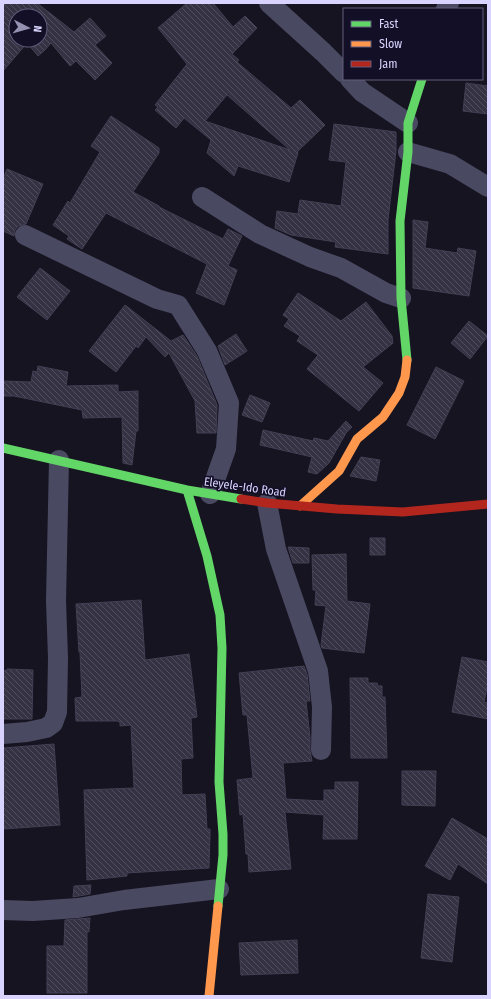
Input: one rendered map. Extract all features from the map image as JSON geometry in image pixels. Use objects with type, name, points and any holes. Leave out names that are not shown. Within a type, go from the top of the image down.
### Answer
[{"type":"street","points":[[269,3],[343,72]]},
{"type":"street","points":[[351,80],[362,92],[408,123]]},
{"type":"street","points":[[300,506],[339,471],[358,439],[383,417],[398,393],[405,376],[407,357],[401,298],[400,221],[408,152],[408,123],[422,80]]},
{"type":"street","points":[[408,152],[450,164],[488,187]]},
{"type":"street","points":[[202,197],[260,234],[310,257],[341,268],[386,294],[401,298]]},
{"type":"street","points":[[25,236],[157,299],[178,305],[207,351],[229,402],[226,449],[210,494]]},
{"type":"street","name":"Eleyele-Ido Road","points":[[3,448],[187,490],[300,506],[403,512],[488,504]]},
{"type":"street","points":[[3,734],[27,732],[46,728],[53,723],[57,712],[58,658],[56,601],[59,460]]},
{"type":"street","points":[[187,490],[207,556],[220,615],[222,648],[219,782],[223,855],[209,996]]},
{"type":"street","points":[[267,502],[276,549],[318,671],[322,707],[321,750]]},
{"type":"street","points":[[3,910],[32,911],[78,908],[124,900],[219,889]]},
{"type":"building","points":[[3,3],[37,3],[43,8],[8,8],[8,48],[23,48],[3,71]]},
{"type":"building","points":[[187,3],[213,3],[233,27],[245,16],[257,28],[232,54],[239,60],[237,62],[291,108],[300,100],[325,125],[297,152],[298,153],[289,182],[238,166],[234,176],[207,153],[211,140],[184,118],[176,128],[155,110],[158,107],[155,105],[187,64],[158,28]],"holes":[[[227,95],[290,150],[205,121]]]},
{"type":"building","points":[[48,12],[74,32],[90,18],[106,36],[95,45],[112,63],[95,80],[76,61],[70,66],[51,43],[48,46]]},
{"type":"building","points":[[31,48],[47,48],[45,50],[38,56]]},
{"type":"building","points":[[466,83],[488,86],[488,114],[463,111]]},
{"type":"building","points":[[111,116],[159,148],[159,153],[133,192],[159,207],[223,239],[228,229],[242,236],[228,266],[237,270],[224,305],[196,293],[207,264],[106,213],[82,249],[67,239],[69,236],[53,225],[68,201],[70,203],[100,152],[91,146]]},
{"type":"building","points":[[334,124],[396,132],[396,151],[388,220],[388,254],[335,247],[336,242],[291,235],[275,228],[277,211],[298,214],[300,200],[341,206],[346,162],[329,160]]},
{"type":"building","points":[[7,169],[43,184],[26,224],[18,226],[15,230],[14,236],[3,231],[3,179]]},
{"type":"building","points":[[413,220],[428,222],[425,248],[457,253],[458,248],[476,251],[469,296],[413,288]]},
{"type":"building","points":[[40,268],[70,291],[47,320],[17,297]]},
{"type":"building","points":[[298,293],[341,321],[366,302],[392,336],[393,343],[363,367],[383,383],[359,411],[307,369],[318,355],[297,341],[300,336],[284,326],[289,319],[283,315]]},
{"type":"building","points":[[125,305],[171,341],[183,335],[197,356],[217,405],[216,433],[197,433],[195,401],[169,353],[165,357],[146,337],[138,348],[136,346],[116,372],[89,351]]},
{"type":"building","points":[[469,321],[488,336],[470,359],[451,343]]},
{"type":"building","points":[[236,334],[247,351],[225,365],[218,346]]},
{"type":"building","points":[[38,366],[68,372],[66,386],[118,385],[118,392],[138,391],[138,431],[136,431],[132,465],[123,463],[122,417],[83,418],[82,410],[14,396],[3,396],[3,381],[31,382],[33,371],[37,372]]},
{"type":"building","points":[[436,367],[464,381],[435,439],[407,425]]},
{"type":"building","points":[[250,395],[270,403],[262,422],[242,415]]},
{"type":"building","points":[[346,421],[352,427],[346,433],[329,463],[317,474],[308,472],[312,457],[260,445],[263,430],[313,441],[314,438],[328,441]]},
{"type":"building","points":[[361,457],[380,460],[376,481],[350,476]]},
{"type":"building","points":[[370,538],[385,538],[385,555],[370,555]]},
{"type":"building","points":[[288,547],[309,548],[309,563],[293,563]]},
{"type":"building","points":[[346,554],[347,601],[370,604],[364,653],[322,648],[321,645],[326,606],[315,605],[316,590],[313,590],[312,555]]},
{"type":"building","points":[[141,600],[145,660],[189,654],[197,717],[191,718],[193,758],[181,759],[182,795],[205,794],[207,829],[210,829],[209,868],[127,873],[127,876],[87,880],[84,790],[134,788],[131,725],[120,726],[120,722],[117,721],[76,721],[75,698],[82,697],[76,604]]},
{"type":"building","points":[[462,657],[488,662],[488,683],[484,702],[488,703],[488,719],[452,712]]},
{"type":"building","points":[[304,666],[307,674],[310,701],[306,701],[312,761],[283,763],[286,799],[324,801],[324,790],[335,790],[335,782],[358,782],[357,839],[323,839],[324,815],[285,812],[291,869],[249,872],[243,814],[240,815],[237,780],[253,778],[247,715],[243,715],[239,673]]},
{"type":"building","points":[[7,669],[33,670],[32,719],[3,719],[3,671]]},
{"type":"building","points":[[350,678],[368,678],[368,683],[377,683],[378,686],[382,686],[382,697],[385,697],[387,758],[351,758]]},
{"type":"building","points":[[54,744],[60,825],[3,829],[3,796],[5,796],[3,748]]},
{"type":"building","points":[[402,771],[436,771],[435,806],[402,805]]},
{"type":"building","points":[[452,818],[488,839],[488,884],[458,864],[450,880],[425,866]]},
{"type":"building","points":[[91,885],[90,894],[73,897],[74,886]]},
{"type":"building","points":[[428,894],[459,897],[452,962],[421,958]]},
{"type":"building","points":[[90,918],[89,932],[87,931],[87,993],[47,993],[47,946],[64,946],[65,920]]},
{"type":"building","points":[[297,940],[298,973],[241,975],[239,943]]},
{"type":"traffic: fast","points":[[407,360],[401,298],[400,221],[408,152],[408,123],[422,80]]},
{"type":"traffic: fast","points":[[3,448],[187,490],[241,499]]},
{"type":"traffic: fast","points":[[187,490],[207,556],[220,615],[222,648],[219,782],[223,855],[218,906]]},
{"type":"traffic: slow","points":[[300,506],[339,471],[357,439],[383,417],[399,393],[405,377],[407,360]]},
{"type":"traffic: slow","points":[[209,996],[218,906]]},
{"type":"traffic: jam","points":[[241,499],[267,503],[337,509],[403,512],[488,504]]}]
